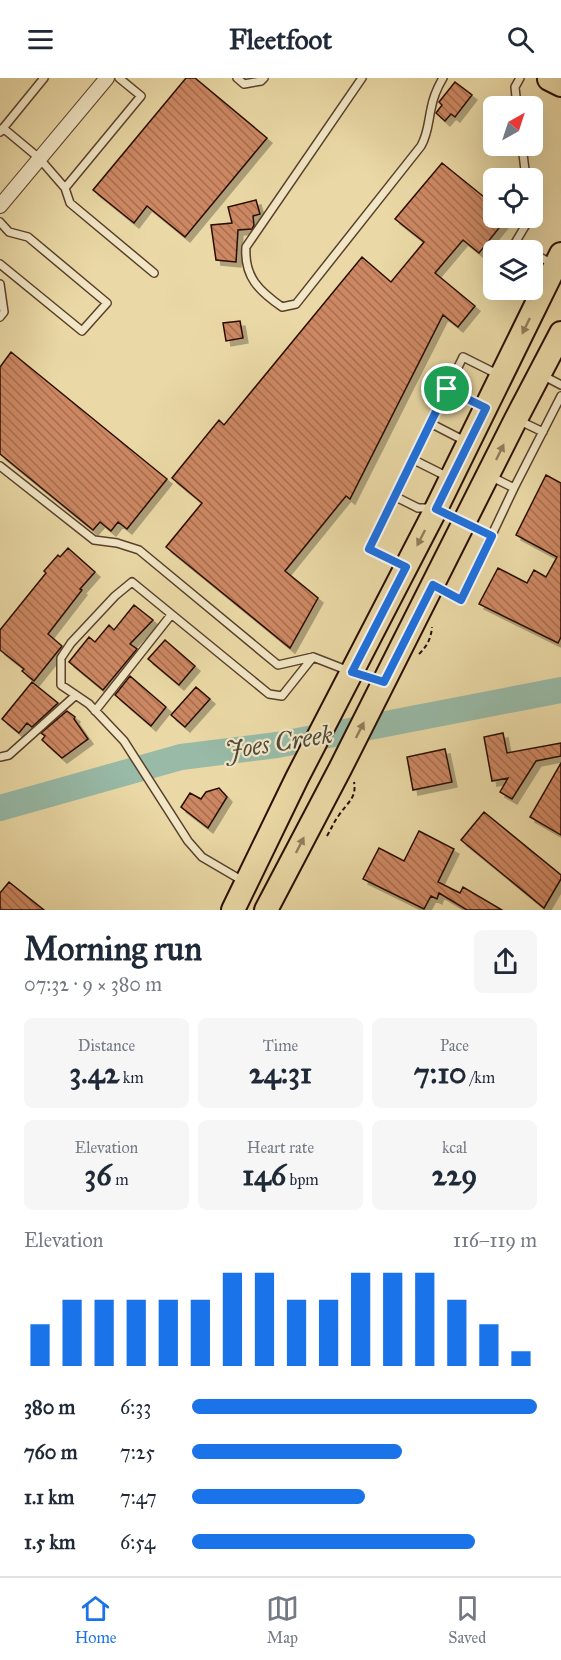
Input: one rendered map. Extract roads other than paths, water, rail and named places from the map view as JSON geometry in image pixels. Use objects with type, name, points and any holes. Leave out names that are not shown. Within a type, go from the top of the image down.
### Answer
[{"type":"main road","points":[[233,910],[297,778],[451,479],[558,260]]},
{"type":"main road","points":[[246,884],[270,904],[346,772],[381,687],[560,335]]},
{"type":"main road","points":[[436,509],[465,523]]},
{"type":"main road","points":[[352,672],[381,687]]},
{"type":"street","points":[[0,206],[107,78]]},
{"type":"lane","points":[[44,78],[2,130],[39,158],[65,188],[70,203],[154,273]]},
{"type":"lane","points":[[65,188],[141,96],[119,78]]},
{"type":"lane","points":[[237,78],[244,84],[261,81],[264,78]]},
{"type":"lane","points":[[362,78],[246,247],[245,260],[255,285],[282,307],[296,304],[421,146],[427,135],[431,108],[442,78]]},
{"type":"lane","points":[[516,96],[516,87],[520,78]]},
{"type":"lane","points":[[0,222],[9,232],[28,237],[106,303],[82,331],[0,264]]},
{"type":"lane","points":[[543,256],[558,260]]},
{"type":"lane","points":[[0,284],[4,312],[0,317]]},
{"type":"lane","points":[[406,567],[369,549],[412,459],[463,357],[501,376]]},
{"type":"lane","points":[[539,374],[561,385]]},
{"type":"lane","points":[[447,389],[486,408]]},
{"type":"lane","points":[[433,585],[461,600],[561,396]]},
{"type":"lane","points":[[516,419],[543,432]]},
{"type":"lane","points":[[430,423],[468,442]]},
{"type":"lane","points":[[412,459],[451,479]]},
{"type":"lane","points":[[0,466],[94,540],[117,543],[139,550],[278,665],[313,657],[352,672]]},
{"type":"lane","points":[[489,476],[514,488]]},
{"type":"lane","points":[[394,496],[418,508],[436,509]]},
{"type":"lane","points":[[465,523],[492,536]]},
{"type":"lane","points":[[246,884],[202,857],[188,842],[124,741],[95,711],[61,685],[61,658],[71,643],[115,596],[132,582],[269,694],[282,696],[313,657]]},
{"type":"lane","points":[[95,711],[171,615]]},
{"type":"lane","points":[[0,757],[9,755],[76,695]]},
{"type":"waterway","name":"Joes Creek","points":[[0,808],[181,757],[277,745],[561,690]]}]
